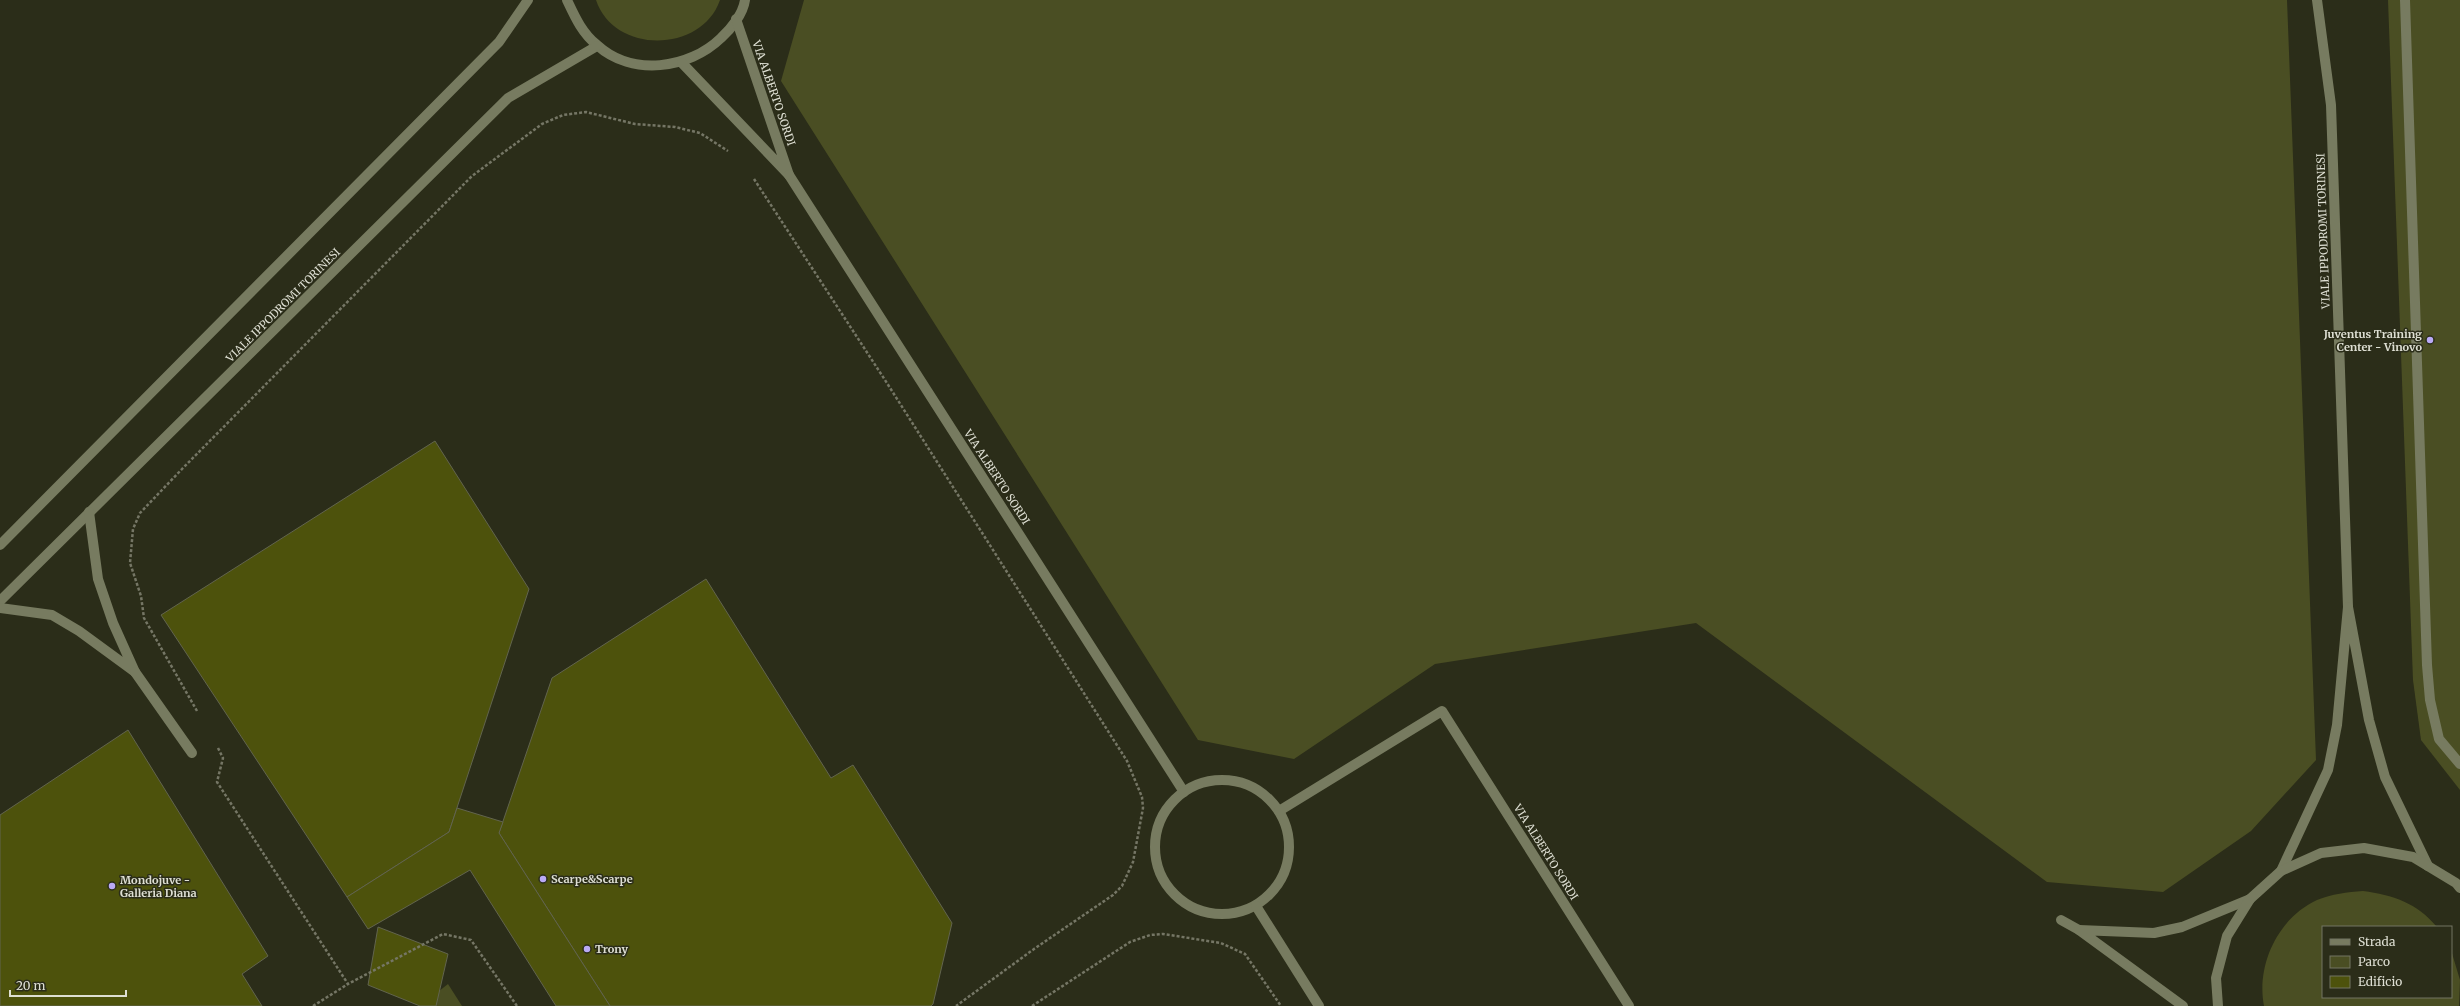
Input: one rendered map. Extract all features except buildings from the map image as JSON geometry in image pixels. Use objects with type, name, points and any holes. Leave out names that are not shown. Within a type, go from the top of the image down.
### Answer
[{"type":"street","points":[[0,545],[499,42],[528,0]]},
{"type":"street","points":[[567,0],[578,24],[597,46],[623,60],[653,66],[682,63],[709,50],[730,30],[745,0]]},
{"type":"street","name":"VIALE IPPODROMI TORINESI","points":[[2282,871],[2328,770],[2337,725],[2348,607],[2331,105],[2317,0]]},
{"type":"street","points":[[2405,0],[2427,665],[2430,700],[2439,738],[2460,764]]},
{"type":"street","name":"VIA ALBERTO SORDI","points":[[736,19],[789,175]]},
{"type":"street","name":"VIALE IPPODROMI TORINESI","points":[[0,600],[508,98],[597,46]]},
{"type":"street","name":"VIA ALBERTO SORDI","points":[[682,63],[789,175],[1184,792]]},
{"type":"street","points":[[89,512],[98,579],[113,623],[135,672],[192,753]]},
{"type":"street","name":"VIALE IPPODROMI TORINESI","points":[[2348,607],[2369,720],[2385,777],[2428,866]]},
{"type":"street","points":[[0,608],[52,615],[79,631],[135,672]]},
{"type":"street","name":"VIA ALBERTO SORDI","points":[[1279,811],[1442,711],[1630,1006]]},
{"type":"street","points":[[1225,780],[1246,784],[1265,795],[1279,811],[1288,831],[1290,853],[1285,874],[1273,892],[1256,906],[1235,913],[1212,914],[1190,907],[1172,893],[1160,873],[1155,850],[1158,828],[1168,808],[1184,792],[1204,782],[1225,780]]},
{"type":"street","points":[[2218,1006],[2216,978],[2227,936],[2250,899],[2282,871],[2321,853],[2364,848],[2413,857],[2459,885]]},
{"type":"street","points":[[2079,930],[2154,933],[2182,927],[2250,899]]},
{"type":"street","points":[[1256,906],[1318,1006]]},
{"type":"street","points":[[2061,920],[2079,930],[2183,1006]]},
{"type":"path","points":[[200,718],[144,618],[141,596],[130,563],[133,529],[140,513],[176,474],[472,176],[542,124],[563,115],[586,112],[635,124],[675,127],[700,133],[733,157]]},
{"type":"path","points":[[749,173],[812,266],[1056,652],[1127,761],[1142,797],[1143,808],[1132,862],[1125,880],[1113,895],[1034,949],[956,1006]]},
{"type":"path","points":[[216,744],[223,758],[217,782],[348,984]]},
{"type":"path","points":[[313,1006],[348,984],[443,934],[471,940],[516,1006]]},
{"type":"path","points":[[1032,1006],[1130,942],[1150,935],[1163,934],[1221,943],[1245,954],[1281,1006]]},
{"type":"green space","points":[[596,0],[720,0],[710,17],[696,30],[678,38],[658,40],[638,38],[620,31],[606,18]]},
{"type":"green space","points":[[804,0],[2287,0],[2316,760],[2251,831],[2163,892],[2047,882],[1696,623],[1435,664],[1294,759],[1198,740],[781,81]]},
{"type":"green space","name":"Juventus Training Center - Vinovo","points":[[2388,0],[2460,0],[2460,790],[2421,740],[2413,680]]},
{"type":"green space","points":[[2363,891],[2374,893],[2404,902],[2421,912],[2436,926],[2322,926],[2322,998],[2452,998],[2452,953],[2460,980],[2459,1006],[2264,1006],[2262,990],[2263,975],[2273,944],[2281,931],[2291,918],[2303,908],[2317,900],[2328,896]]},
{"type":"green space","points":[[448,984],[462,1006],[420,1006]]},
{"type":"place","name":"Juventus Training Center - Vinovo","points":[[2430,340]]},
{"type":"place","name":"Scarpe&Scarpe","points":[[543,879]]},
{"type":"place","name":"Mondojuve - Galleria Diana","points":[[112,886]]},
{"type":"place","name":"Trony","points":[[587,949]]}]
